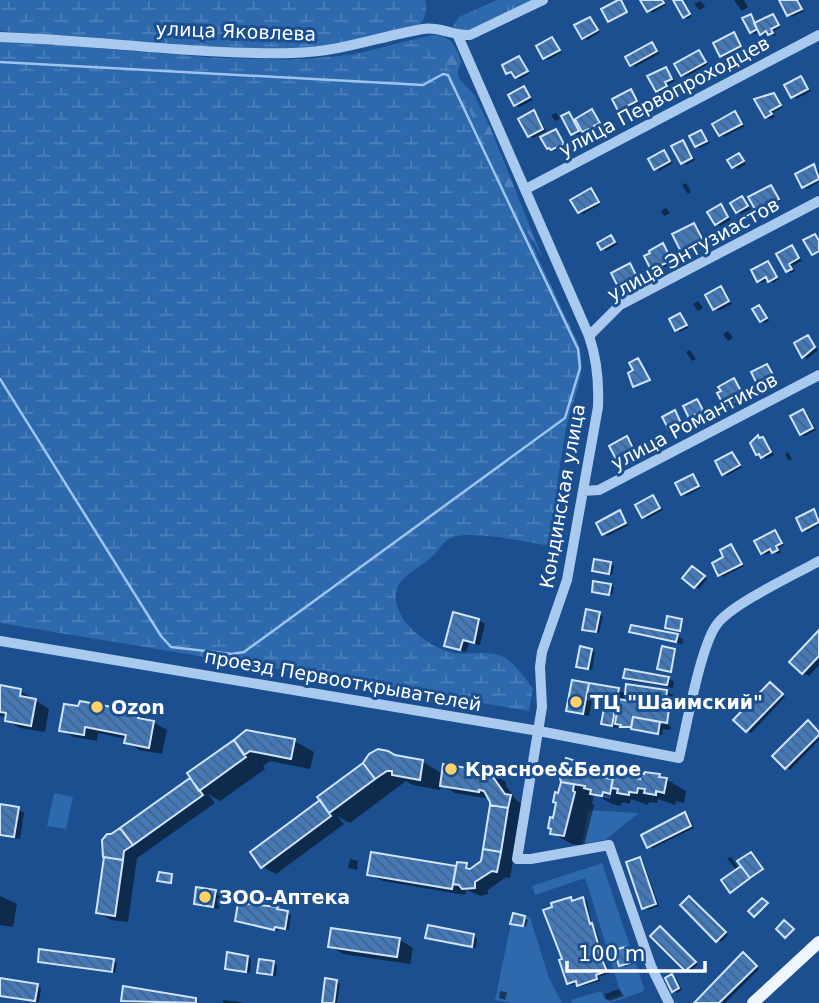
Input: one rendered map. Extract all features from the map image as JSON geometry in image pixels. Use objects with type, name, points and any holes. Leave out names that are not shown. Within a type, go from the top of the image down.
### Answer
[{"type":"main road","points":[[753,1003],[819,942]]},
{"type":"street","name":"улица Яковлева","points":[[0,37],[217,52],[284,53],[347,48],[433,28],[458,36],[470,35],[543,0]]},
{"type":"street","name":"улица Первопроходцев","points":[[526,189],[819,35]]},
{"type":"street","name":"Кондинская улица","points":[[458,36],[526,189],[563,281],[590,336],[595,355],[598,397],[567,580],[542,652],[542,707],[517,859],[531,859],[608,845],[651,966],[669,1003]]},
{"type":"street","name":"улица Энтузиастов","points":[[590,336],[620,306],[819,201]]},
{"type":"street","name":"улица Романтиков","points":[[583,491],[599,490],[819,375]]},
{"type":"street","name":"проезд Первооткрывателей","points":[[0,641],[539,731],[679,758],[706,647],[713,629],[728,613],[819,561]]},
{"type":"green space","points":[[0,0],[425,0],[426,7],[419,26],[328,47],[226,49],[0,31]]},
{"type":"green space","points":[[497,0],[533,0],[469,30],[458,30],[453,26],[459,17]]},
{"type":"green space","points":[[434,35],[443,36],[452,42],[458,53],[461,61],[459,78],[474,95],[490,127],[543,259],[517,215],[452,79],[217,58],[316,59],[370,51]]},
{"type":"green space","points":[[434,35],[578,343],[582,365],[566,428],[550,543],[545,545],[479,535],[454,537],[446,541],[431,558],[402,581],[397,589],[396,599],[398,609],[410,628],[437,647],[461,654],[497,654],[508,660],[533,688],[529,711],[0,623],[0,40],[217,58],[295,60],[351,55]]},
{"type":"green space","points":[[54,793],[73,797],[66,829],[47,826]]},
{"type":"green space","points":[[588,810],[639,813],[605,840],[582,844]]},
{"type":"green space","points":[[602,863],[644,988],[642,992],[610,1003],[572,1003],[571,1000],[601,991],[605,1000],[621,994],[585,878],[535,895],[532,886]]},
{"type":"green space","points":[[513,913],[530,917],[549,978],[562,1003],[511,1003],[495,1000]]},
{"type":"building","points":[[621,0],[627,12],[608,22],[601,9]]},
{"type":"building","points":[[640,0],[662,0],[664,3],[647,12]]},
{"type":"building","points":[[673,0],[682,0],[690,14],[683,18]]},
{"type":"building","points":[[779,0],[797,0],[802,9],[787,16]]},
{"type":"building","points":[[751,14],[757,29],[750,33],[742,18]]},
{"type":"building","points":[[773,14],[779,25],[771,29],[773,33],[768,35],[766,31],[760,35],[754,23]]},
{"type":"building","points":[[590,17],[598,30],[582,39],[574,25]]},
{"type":"building","points":[[734,32],[741,46],[720,57],[713,43]]},
{"type":"building","points":[[552,37],[560,50],[543,59],[536,46]]},
{"type":"building","points":[[652,42],[657,51],[630,66],[625,57]]},
{"type":"building","points":[[699,50],[706,62],[681,76],[674,64]]},
{"type":"building","points":[[519,56],[528,71],[515,78],[511,72],[506,74],[502,65]]},
{"type":"building","points":[[666,67],[672,79],[665,82],[667,86],[656,92],[647,76]]},
{"type":"building","points":[[801,76],[808,89],[791,98],[784,85]]},
{"type":"building","points":[[524,86],[530,97],[514,106],[508,95]]},
{"type":"building","points":[[631,89],[637,101],[618,111],[612,99]]},
{"type":"building","points":[[774,93],[781,105],[770,111],[772,114],[765,118],[754,99]]},
{"type":"building","points":[[592,109],[600,123],[594,126],[596,129],[591,132],[589,129],[582,132],[575,119]]},
{"type":"building","points":[[534,110],[543,129],[528,137],[518,119]]},
{"type":"building","points":[[735,111],[742,124],[719,136],[712,124]]},
{"type":"building","points":[[569,112],[579,131],[571,135],[561,116]]},
{"type":"building","points":[[556,129],[564,144],[547,149],[540,137]]},
{"type":"building","points":[[701,130],[707,141],[695,147],[689,136]]},
{"type":"building","points":[[683,140],[692,158],[681,164],[671,146]]},
{"type":"building","points":[[664,150],[670,161],[654,170],[648,159]]},
{"type":"building","points":[[739,153],[744,161],[732,168],[727,160]]},
{"type":"building","points":[[814,164],[819,179],[802,188],[795,174]]},
{"type":"building","points":[[771,185],[779,199],[756,211],[748,197]]},
{"type":"building","points":[[591,188],[599,202],[578,213],[570,200]]},
{"type":"building","points":[[742,196],[748,206],[736,213],[730,203]]},
{"type":"building","points":[[721,204],[728,217],[715,225],[707,212]]},
{"type":"building","points":[[694,223],[703,240],[681,252],[672,234]]},
{"type":"building","points":[[815,234],[819,241],[819,251],[812,255],[803,240]]},
{"type":"building","points":[[611,235],[615,242],[601,250],[597,243]]},
{"type":"building","points":[[663,243],[670,257],[664,260],[666,263],[650,268],[644,256]]},
{"type":"building","points":[[792,245],[799,258],[789,264],[792,269],[786,272],[776,254]]},
{"type":"building","points":[[768,261],[777,277],[768,282],[766,277],[757,282],[751,270]]},
{"type":"building","points":[[630,263],[636,275],[627,284],[625,281],[617,285],[611,273]]},
{"type":"building","points":[[721,286],[729,301],[713,310],[705,295]]},
{"type":"building","points":[[759,305],[767,318],[760,322],[752,309]]},
{"type":"building","points":[[680,313],[687,325],[675,331],[669,319]]},
{"type":"building","points":[[808,335],[815,347],[802,358],[794,343]]},
{"type":"building","points":[[638,358],[650,380],[633,387],[628,373],[633,370],[629,363]]},
{"type":"building","points":[[767,364],[773,375],[769,378],[771,382],[765,385],[763,381],[757,384],[751,372]]},
{"type":"building","points":[[734,378],[742,393],[727,406],[717,393],[721,391],[718,387]]},
{"type":"building","points":[[697,399],[703,410],[689,418],[683,406]]},
{"type":"building","points":[[803,409],[813,428],[800,435],[790,416]]},
{"type":"building","points":[[675,410],[681,423],[669,430],[662,417]]},
{"type":"building","points":[[758,435],[759,438],[763,437],[771,452],[761,458],[759,454],[756,455],[750,443]]},
{"type":"building","points":[[627,436],[634,450],[616,459],[609,446]]},
{"type":"building","points":[[732,452],[740,465],[722,475],[715,461]]},
{"type":"building","points":[[693,474],[699,486],[681,495],[675,483]]},
{"type":"building","points":[[653,495],[660,508],[642,518],[635,505]]},
{"type":"building","points":[[814,509],[819,522],[802,531],[796,518]]},
{"type":"building","points":[[620,510],[626,523],[602,535],[596,523]]},
{"type":"building","points":[[775,530],[782,543],[776,546],[778,550],[772,553],[770,549],[761,554],[754,541]]},
{"type":"building","points":[[731,544],[742,564],[718,576],[712,563],[723,557],[720,550]]},
{"type":"building","points":[[594,559],[611,562],[609,574],[592,571]]},
{"type":"building","points":[[692,566],[705,576],[694,588],[682,578]]},
{"type":"building","points":[[593,581],[611,584],[609,595],[592,592]]},
{"type":"building","points":[[586,609],[600,612],[596,632],[582,630]]},
{"type":"building","points":[[453,612],[479,619],[474,643],[463,640],[460,650],[444,646]]},
{"type":"building","points":[[667,616],[682,619],[680,631],[665,628]]},
{"type":"building","points":[[631,625],[678,634],[676,642],[629,632]]},
{"type":"building","points":[[819,630],[819,656],[802,674],[789,662]]},
{"type":"building","points":[[580,646],[592,649],[588,669],[576,667]]},
{"type":"building","points":[[662,646],[675,649],[671,672],[657,669]]},
{"type":"building","points":[[625,669],[669,677],[667,685],[623,678]]},
{"type":"building","name":"ТЦ \"Шаимский\"","points":[[572,680],[589,683],[583,714],[566,711]]},
{"type":"building","points":[[770,682],[783,694],[746,732],[733,720]]},
{"type":"building","points":[[589,683],[619,688],[612,726],[601,724],[606,698],[587,694]]},
{"type":"building","points":[[626,684],[667,690],[666,700],[625,694]]},
{"type":"building","points":[[0,685],[21,689],[20,696],[36,699],[31,726],[5,721],[6,713],[0,712]]},
{"type":"building","points":[[619,699],[669,709],[667,723],[633,717],[631,727],[620,727],[621,725],[615,724]]},
{"type":"building","points":[[80,701],[139,712],[138,718],[154,721],[149,748],[124,743],[126,735],[85,727],[84,735],[59,731],[64,704],[78,706]]},
{"type":"building","points":[[633,717],[660,722],[658,734],[631,729]]},
{"type":"building","points":[[808,720],[819,735],[785,769],[772,756]]},
{"type":"building","points":[[246,730],[295,739],[291,759],[250,751],[244,755],[234,740]]},
{"type":"building","points":[[234,740],[246,757],[199,791],[187,773]]},
{"type":"building","points":[[378,749],[423,760],[420,780],[392,775],[392,771],[387,771],[375,779],[363,763],[369,754]]},
{"type":"building","points":[[566,758],[586,764],[587,774],[606,774],[605,778],[613,779],[610,794],[590,794],[591,790],[584,788],[585,786],[561,782]]},
{"type":"building","points":[[363,763],[375,779],[329,813],[317,797]]},
{"type":"building","points":[[443,764],[479,770],[481,767],[487,768],[494,773],[493,777],[505,794],[511,795],[508,808],[490,805],[484,791],[440,786]]},
{"type":"building","points":[[645,772],[660,774],[659,777],[667,778],[664,793],[644,793],[645,789],[638,788],[637,793],[629,792],[629,795],[617,793],[618,789],[611,788],[614,774],[633,774],[632,777],[640,779],[641,773]]},
{"type":"building","points":[[190,778],[203,795],[133,845],[120,828]]},
{"type":"building","points":[[561,782],[574,784],[575,792],[564,836],[550,834],[551,829],[548,828],[556,803],[553,802],[555,792],[558,793]]},
{"type":"building","points":[[320,800],[331,816],[261,868],[250,852]]},
{"type":"building","points":[[0,804],[19,807],[14,837],[0,835]]},
{"type":"building","points":[[490,805],[508,808],[501,852],[483,849]]},
{"type":"building","points":[[685,812],[691,826],[647,848],[641,835]]},
{"type":"building","points":[[120,828],[133,845],[124,851],[123,860],[103,857],[102,840],[107,834]]},
{"type":"building","points":[[483,849],[501,852],[497,872],[492,871],[475,882],[475,888],[462,889],[453,884],[457,862],[467,863],[466,868],[470,869],[481,861]]},
{"type":"building","points":[[371,852],[456,866],[452,889],[367,875]]},
{"type":"building","points":[[751,852],[763,869],[750,878],[737,861]]},
{"type":"building","points":[[104,857],[123,860],[115,916],[96,913]]},
{"type":"building","points":[[640,857],[656,904],[642,909],[626,862]]},
{"type":"building","points":[[741,866],[750,878],[730,893],[721,880]]},
{"type":"building","points":[[159,872],[172,874],[171,883],[157,881]]},
{"type":"building","name":"ЗОО-Аптека","points":[[196,887],[216,890],[213,907],[194,904]]},
{"type":"building","points":[[689,896],[726,932],[716,942],[680,905]]},
{"type":"building","points":[[571,897],[572,901],[583,897],[599,947],[597,948],[607,971],[596,975],[597,979],[577,986],[576,981],[567,984],[559,960],[562,959],[543,910],[552,907],[551,903]]},
{"type":"building","points":[[762,898],[768,903],[754,917],[748,911]]},
{"type":"building","points":[[238,903],[278,907],[277,909],[288,911],[285,929],[275,927],[274,930],[235,921]]},
{"type":"building","points":[[513,913],[525,916],[523,926],[510,924]]},
{"type":"building","points":[[784,920],[794,929],[785,938],[776,929]]},
{"type":"building","points":[[428,925],[474,934],[472,947],[425,938]]},
{"type":"building","points":[[660,926],[696,962],[685,971],[650,936]]},
{"type":"building","points":[[331,928],[400,938],[397,957],[328,947]]},
{"type":"building","points":[[625,947],[630,963],[619,966],[614,950]]},
{"type":"building","points":[[39,949],[114,959],[112,972],[38,962]]},
{"type":"building","points":[[227,952],[248,956],[246,972],[225,969]]},
{"type":"building","points":[[743,952],[757,966],[719,1003],[694,1003]]},
{"type":"building","points":[[259,959],[274,961],[272,975],[257,973]]},
{"type":"building","points":[[672,974],[679,988],[672,992],[665,978]]},
{"type":"building","points":[[0,978],[38,984],[35,1001],[0,996]]},
{"type":"building","points":[[325,978],[337,980],[334,1003],[322,1003]]},
{"type":"building","points":[[123,986],[196,998],[196,1003],[121,1001]]},
{"type":"waterway","points":[[0,62],[423,85],[443,74],[448,75],[578,349],[580,368],[565,418],[244,652],[232,654],[171,647],[161,636],[0,379]]},
{"type":"place","name":"ТЦ \"Шаимский\"","points":[[576,702]]},
{"type":"place","name":"Ozon","points":[[97,707]]},
{"type":"place","name":"Красное&Белое","points":[[451,769]]},
{"type":"place","name":"ЗОО-Аптека","points":[[205,897]]}]
